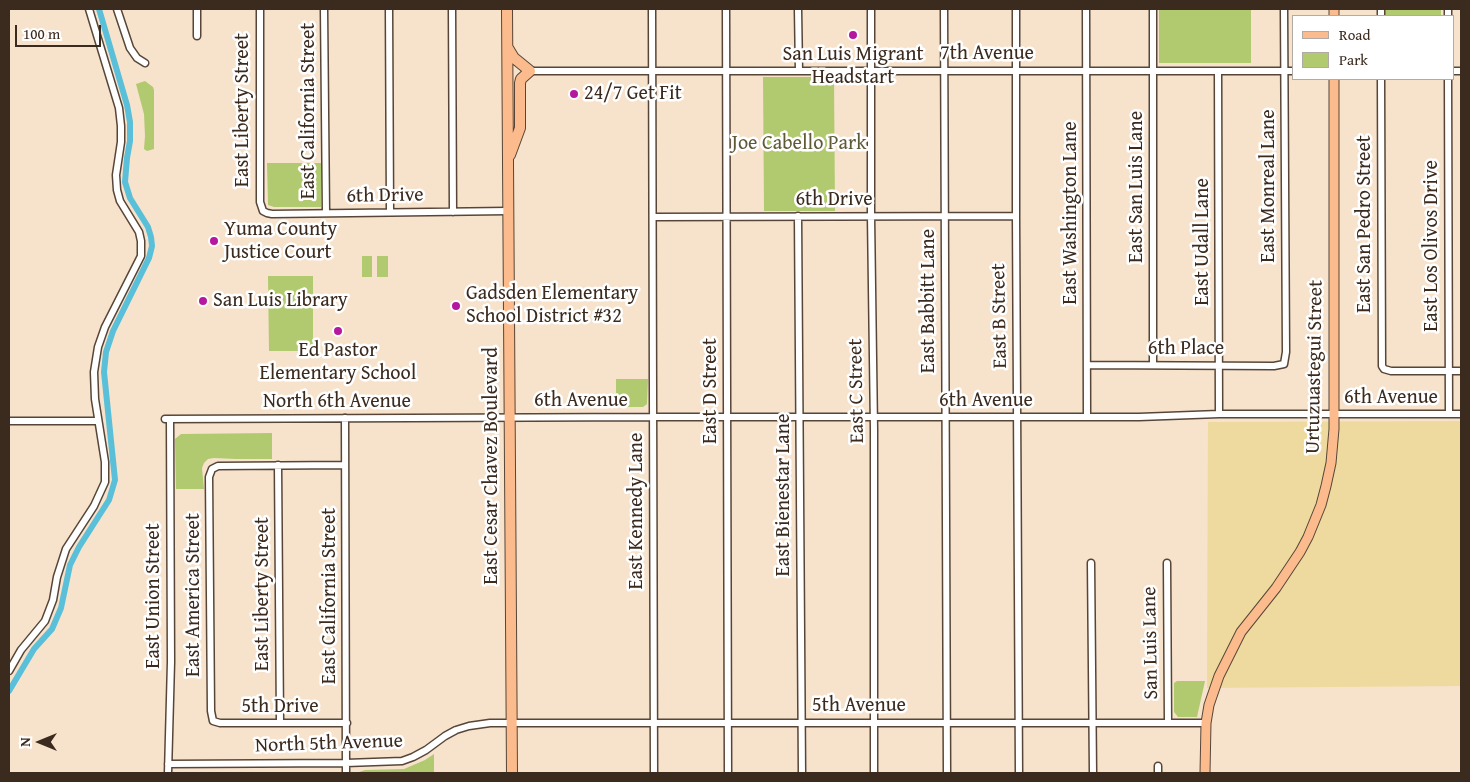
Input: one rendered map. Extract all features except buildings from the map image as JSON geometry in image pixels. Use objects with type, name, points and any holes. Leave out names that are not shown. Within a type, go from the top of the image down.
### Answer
[{"type":"highway","name":"East Cesar Chavez Boulevard","points":[[507,9],[512,773]]},
{"type":"highway","points":[[507,44],[514,58],[530,70],[520,83],[520,128],[508,160]]},
{"type":"main road","name":"Urtuzuastegui Street","points":[[1205,773],[1206,723],[1215,688],[1233,647],[1249,621],[1293,565],[1312,529],[1326,486],[1333,450],[1334,80]]},
{"type":"street","points":[[9,672],[21,650],[45,621],[53,600],[57,577],[66,549],[94,506],[105,482],[105,462],[95,399],[94,372],[98,347],[105,327],[141,256],[139,232],[120,201],[117,190],[116,175],[121,142],[120,117],[89,9]]},
{"type":"street","points":[[117,9],[130,48],[137,58],[145,63]]},
{"type":"street","points":[[197,9],[197,36]]},
{"type":"street","name":"East Liberty Street","points":[[260,9],[260,202],[263,211]]},
{"type":"street","name":"East California Street","points":[[324,9],[326,213]]},
{"type":"street","points":[[389,9],[390,212]]},
{"type":"street","points":[[452,9],[453,212]]},
{"type":"street","name":"East Kennedy Lane","points":[[652,9],[654,773]]},
{"type":"street","name":"East D Street","points":[[726,9],[728,773]]},
{"type":"street","points":[[798,9],[799,71]]},
{"type":"street","name":"East C Street","points":[[871,9],[874,773]]},
{"type":"street","name":"East Babbitt Lane","points":[[944,9],[947,773]]},
{"type":"street","name":"East B Street","points":[[1016,9],[1019,773]]},
{"type":"street","name":"East Washington Lane","points":[[1086,9],[1087,417]]},
{"type":"street","name":"East San Luis Lane","points":[[1153,9],[1153,365]]},
{"type":"street","name":"East Monreal Lane","points":[[1284,9],[1286,352],[1284,364]]},
{"type":"street","name":"7th Avenue","points":[[530,70],[1292,71]]},
{"type":"street","name":"East Udall Lane","points":[[1218,70],[1219,414]]},
{"type":"street","name":"East San Pedro Street","points":[[1381,80],[1381,362],[1384,369],[1391,371],[1449,371]]},
{"type":"street","name":"East Los Olivos Drive","points":[[1448,80],[1449,414]]},
{"type":"street","name":"6th Drive","points":[[263,211],[272,214],[508,211]]},
{"type":"street","name":"East Bienestar Lane","points":[[798,216],[802,773]]},
{"type":"street","name":"6th Drive","points":[[653,217],[1016,216]]},
{"type":"street","name":"6th Place","points":[[1087,365],[1274,366],[1284,364]]},
{"type":"street","points":[[1449,371],[1461,371]]},
{"type":"street","name":"6th Avenue","points":[[510,417],[1171,417],[1219,414],[1461,414]]},
{"type":"street","name":"North 6th Avenue","points":[[167,419],[510,417]]},
{"type":"street","name":"East California Street","points":[[345,418],[346,773]]},
{"type":"street","name":"East Union Street","points":[[167,419],[171,662],[168,773]]},
{"type":"street","points":[[9,421],[98,421]]},
{"type":"street","points":[[278,465],[345,465]]},
{"type":"street","name":"East Liberty Street","points":[[278,465],[280,723]]},
{"type":"street","name":"East America Street","points":[[213,721],[211,711],[209,477],[212,468],[218,466],[278,465]]},
{"type":"street","points":[[1091,563],[1093,773]]},
{"type":"street","name":"San Luis Lane","points":[[1167,563],[1168,723]]},
{"type":"street","name":"5th Drive","points":[[213,721],[220,723],[347,723]]},
{"type":"street","name":"5th Avenue","points":[[511,723],[1206,723]]},
{"type":"street","name":"North 5th Avenue","points":[[168,764],[402,761],[426,750],[445,736],[462,728],[478,724],[511,723]]},
{"type":"green space","points":[[1159,9],[1251,9],[1251,63],[1159,63]]},
{"type":"green space","points":[[1385,9],[1441,9],[1441,15],[1385,15]]},
{"type":"green space","name":"Joe Cabello Park","points":[[763,77],[834,77],[835,211],[764,211]]},
{"type":"green space","points":[[145,81],[154,90],[154,149],[147,151],[144,149],[144,114],[136,84]]},
{"type":"green space","points":[[267,163],[321,163],[321,207],[274,207],[268,205]]},
{"type":"green space","points":[[362,256],[372,256],[372,277],[362,277]]},
{"type":"green space","points":[[377,256],[388,256],[388,277],[377,277]]},
{"type":"green space","points":[[268,276],[313,276],[313,351],[269,351]]},
{"type":"green space","points":[[616,379],[648,379],[647,404],[643,407],[616,407]]},
{"type":"green space","points":[[272,433],[272,459],[208,459],[202,468],[204,489],[176,489],[175,439],[181,434]]},
{"type":"green space","points":[[1177,681],[1205,681],[1197,717],[1178,717],[1174,712],[1174,683]]},
{"type":"green space","points":[[434,754],[434,773],[356,773],[365,770],[404,769]]},
{"type":"sand","points":[[1461,421],[1461,686],[1207,688],[1208,422]]},
{"type":"waterway","points":[[9,691],[34,649],[52,629],[61,608],[70,565],[79,547],[109,500],[115,480],[104,372],[106,352],[113,331],[149,258],[152,246],[148,227],[130,198],[125,182],[130,141],[130,122],[127,105],[99,9]]},
{"type":"place","name":"San Luis Migrant Headstart","points":[[853,35]]},
{"type":"place","name":"24/7 Get Fit","points":[[574,94]]},
{"type":"place","name":"Yuma County Justice Court","points":[[214,241]]},
{"type":"place","name":"San Luis Library","points":[[203,301]]},
{"type":"place","name":"Gadsden Elementary School District #32","points":[[456,306]]},
{"type":"place","name":"Ed Pastor Elementary School","points":[[338,331]]}]
